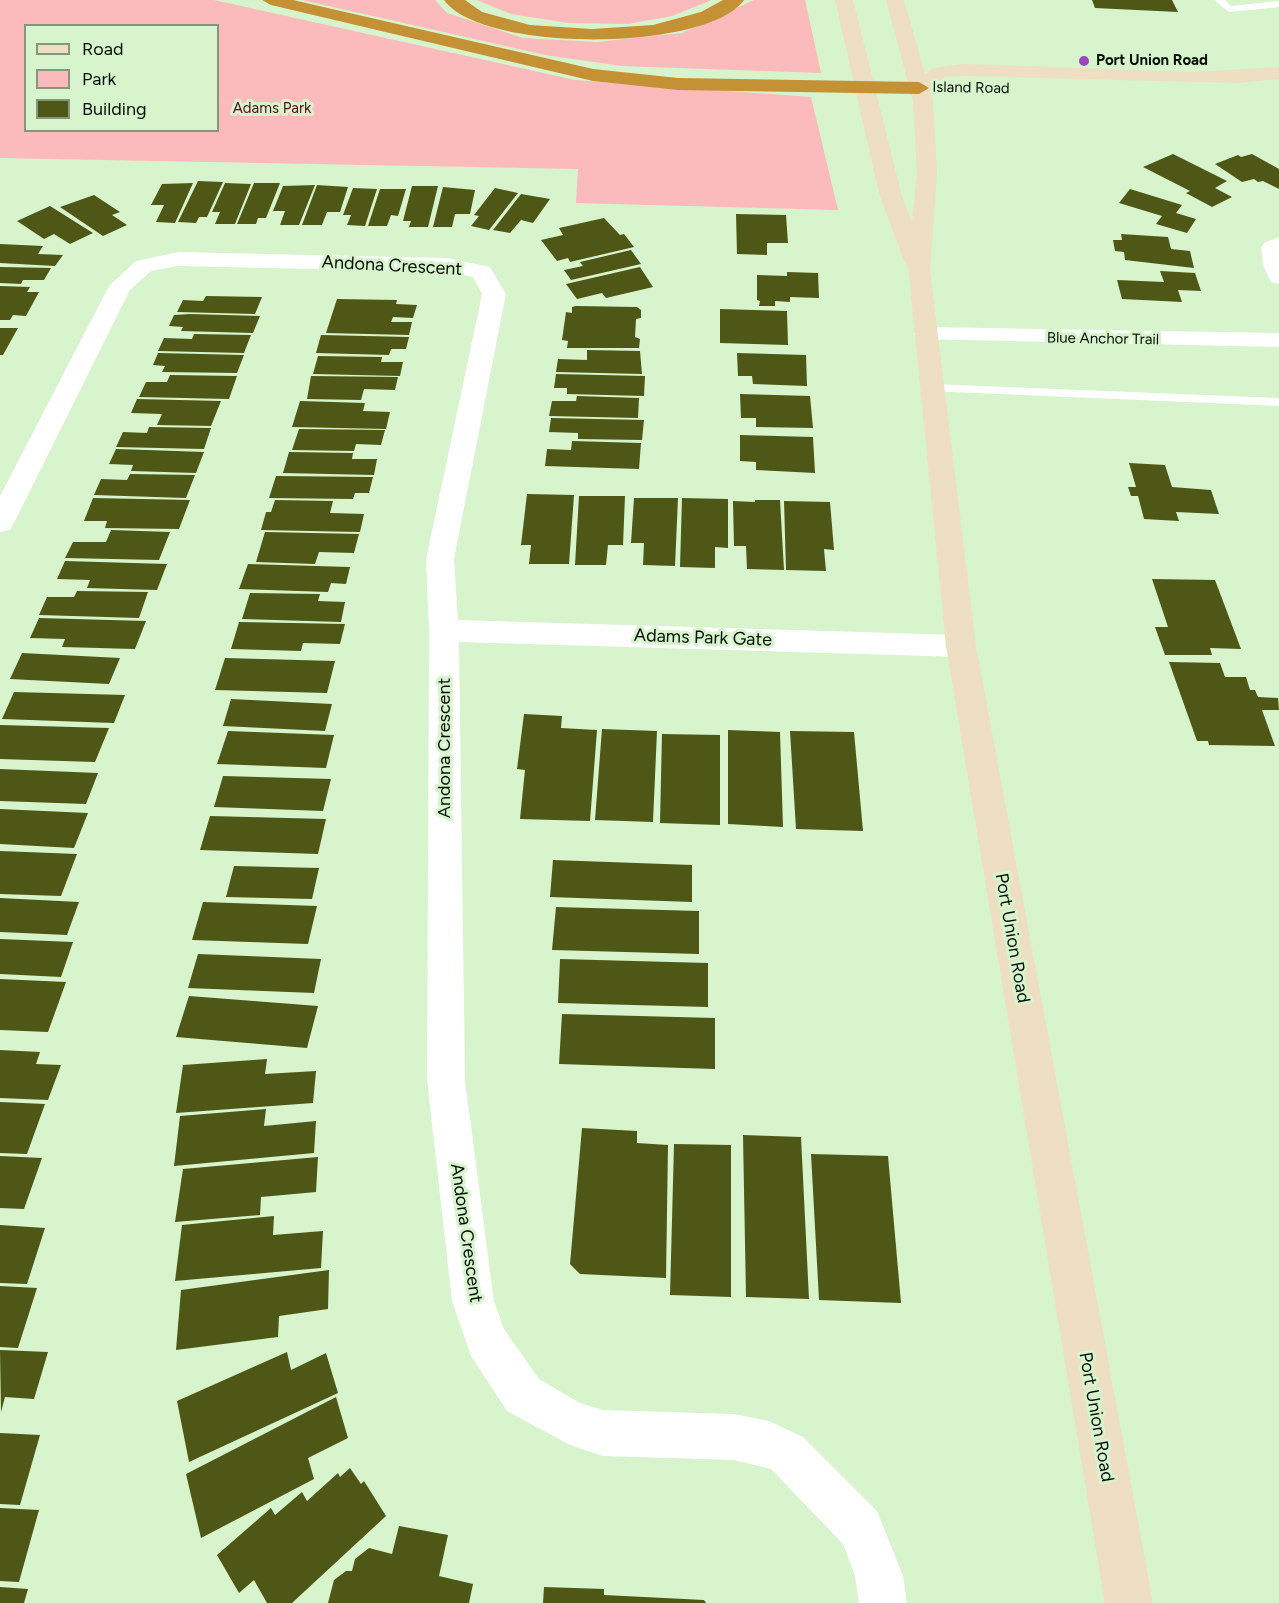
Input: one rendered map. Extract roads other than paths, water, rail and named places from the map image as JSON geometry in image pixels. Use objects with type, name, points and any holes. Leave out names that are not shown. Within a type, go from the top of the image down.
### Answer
[{"type":"highway","points":[[271,0],[593,75],[678,84],[866,89],[920,88]]},
{"type":"highway","points":[[453,0],[474,15],[530,32],[596,35],[665,28],[707,16],[735,0]]},
{"type":"main road","name":"Port Union Road","points":[[844,0],[890,193],[919,271]]},
{"type":"main road","name":"Port Union Road","points":[[895,0],[920,88],[927,173],[919,271],[934,388],[961,646],[1129,1603]]},
{"type":"main road","name":"Island Road","points":[[920,88],[1126,91],[1181,79],[1238,79],[1279,74]]},
{"type":"street","points":[[1279,244],[1272,248],[1274,265],[1279,277]]},
{"type":"street","name":"Andona Crescent","points":[[0,523],[120,286],[144,266],[178,259],[447,265],[482,272],[494,294],[440,559],[444,632],[446,1080],[473,1301],[486,1341],[523,1395],[570,1422],[603,1433],[734,1437],[769,1444],[787,1453],[860,1528],[879,1575],[883,1603]]},
{"type":"street","name":"Blue Anchor Trail","points":[[926,334],[1279,340]]},
{"type":"street","name":"Adams Park Gate","points":[[444,632],[961,646]]},
{"type":"lane","points":[[1219,0],[1229,9],[1279,4]]},
{"type":"lane","points":[[934,388],[1279,402]]},
{"type":"place","name":"Port Union Road","points":[[1084,61]]},
{"type":"park label","name":"Adams Park","points":[[272,109]]}]
